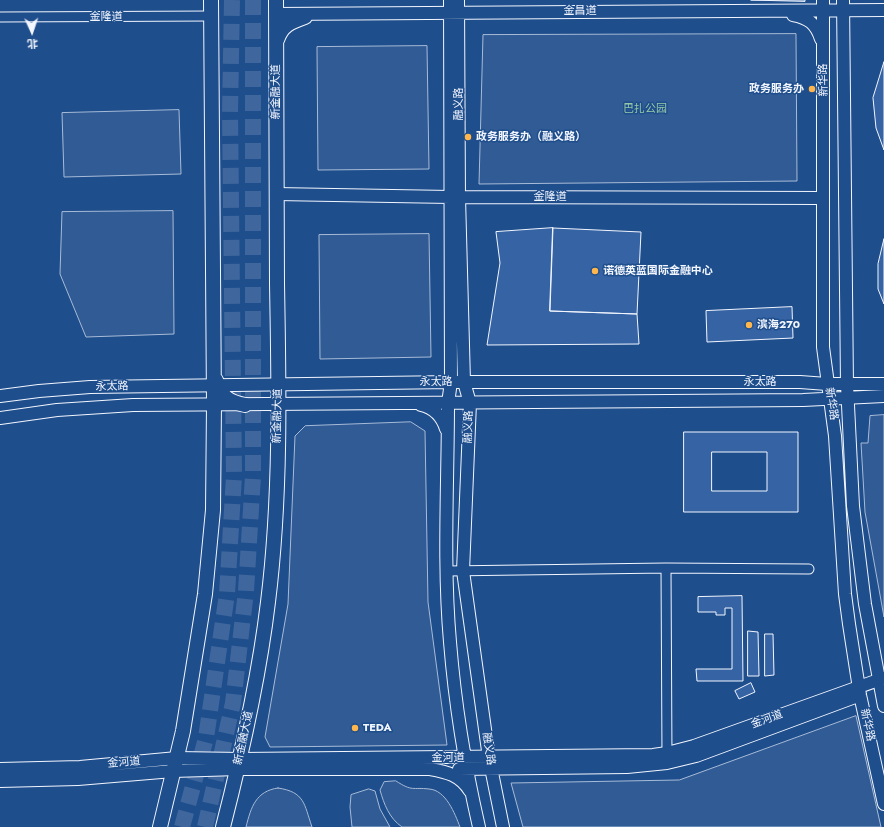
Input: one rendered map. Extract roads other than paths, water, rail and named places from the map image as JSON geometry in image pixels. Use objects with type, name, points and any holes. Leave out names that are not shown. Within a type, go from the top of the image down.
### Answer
[{"type":"main road","points":[[160,827],[177,758],[205,594],[213,510],[215,381],[211,0]]},
{"type":"main road","name":"新金融大道","points":[[223,827],[239,764],[259,664],[268,601],[275,531],[279,404],[276,194],[276,10]]},
{"type":"main road","points":[[276,42],[279,32],[285,25],[305,18]]},
{"type":"main road","points":[[215,381],[225,398],[230,402],[245,405]]},
{"type":"street","name":"金昌道","points":[[456,9],[793,15],[823,8]]},
{"type":"street","name":"新华路","points":[[823,8],[823,347],[827,384],[831,398],[837,460],[845,594],[860,691],[884,804]]},
{"type":"street","name":"金昌道","points":[[843,8],[884,15]]},
{"type":"street","name":"金昌道","points":[[276,10],[843,8],[884,10]]},
{"type":"street","name":"新华路","points":[[843,8],[847,391],[854,506],[860,566],[882,683],[884,706]]},
{"type":"street","points":[[276,10],[305,18],[432,16],[456,9]]},
{"type":"street","name":"融义路","points":[[456,9],[455,197],[451,382],[448,403],[447,571],[450,641],[466,763],[479,827]]},
{"type":"street","points":[[793,15],[806,18],[814,24],[819,34],[823,49]]},
{"type":"street","name":"金隆道","points":[[0,18],[212,16]]},
{"type":"street","name":"金隆道","points":[[276,194],[455,197],[823,198]]},
{"type":"street","name":"融义路","points":[[455,197],[464,382],[470,403],[464,571],[489,765],[504,827]]},
{"type":"street","name":"永太路","points":[[0,396],[39,390],[215,381],[279,384],[451,382],[800,382],[827,384],[847,391]]},
{"type":"street","name":"永太路","points":[[0,418],[57,410],[132,405],[803,400],[831,398],[847,391],[876,388],[884,396]]},
{"type":"street","points":[[412,403],[428,406],[437,414],[444,423],[448,436]]},
{"type":"street","points":[[666,568],[667,758]]},
{"type":"street","points":[[447,571],[666,568],[809,569]]},
{"type":"street","points":[[832,696],[845,688],[849,683],[853,674],[855,658]]},
{"type":"street","name":"金河道","points":[[489,765],[502,760],[514,758],[633,756],[667,758],[696,756],[882,683]]},
{"type":"street","name":"金河道","points":[[0,769],[80,767],[177,758],[239,764],[466,763],[489,765],[627,767],[667,758],[700,744],[832,696],[860,691]]},
{"type":"street","name":"金河道","points":[[430,768],[466,763]]},
{"type":"street","points":[[239,764],[430,768],[453,774],[459,778],[467,786],[473,800]]},
{"type":"street","name":"金河道","points":[[0,781],[78,779],[239,764]]},
{"type":"street","points":[[473,800],[474,784],[489,765]]},
{"type":"tunnel","points":[[182,827],[206,738],[227,594],[234,476],[230,113],[232,0]]},
{"type":"tunnel","points":[[205,827],[233,703],[246,591],[253,476],[253,0]]},
{"type":"place","name":"政务服务办","points":[[812,89]]},
{"type":"place","name":"政务服务办（融义路）","points":[[468,137]]},
{"type":"place","name":"诺德英蓝国际金融中心","points":[[595,271]]},
{"type":"place","name":"滨海270","points":[[749,325]]},
{"type":"place","name":"TEDA","points":[[355,728]]},
{"type":"park label","name":"巴扎公园","points":[[645,109]]}]
